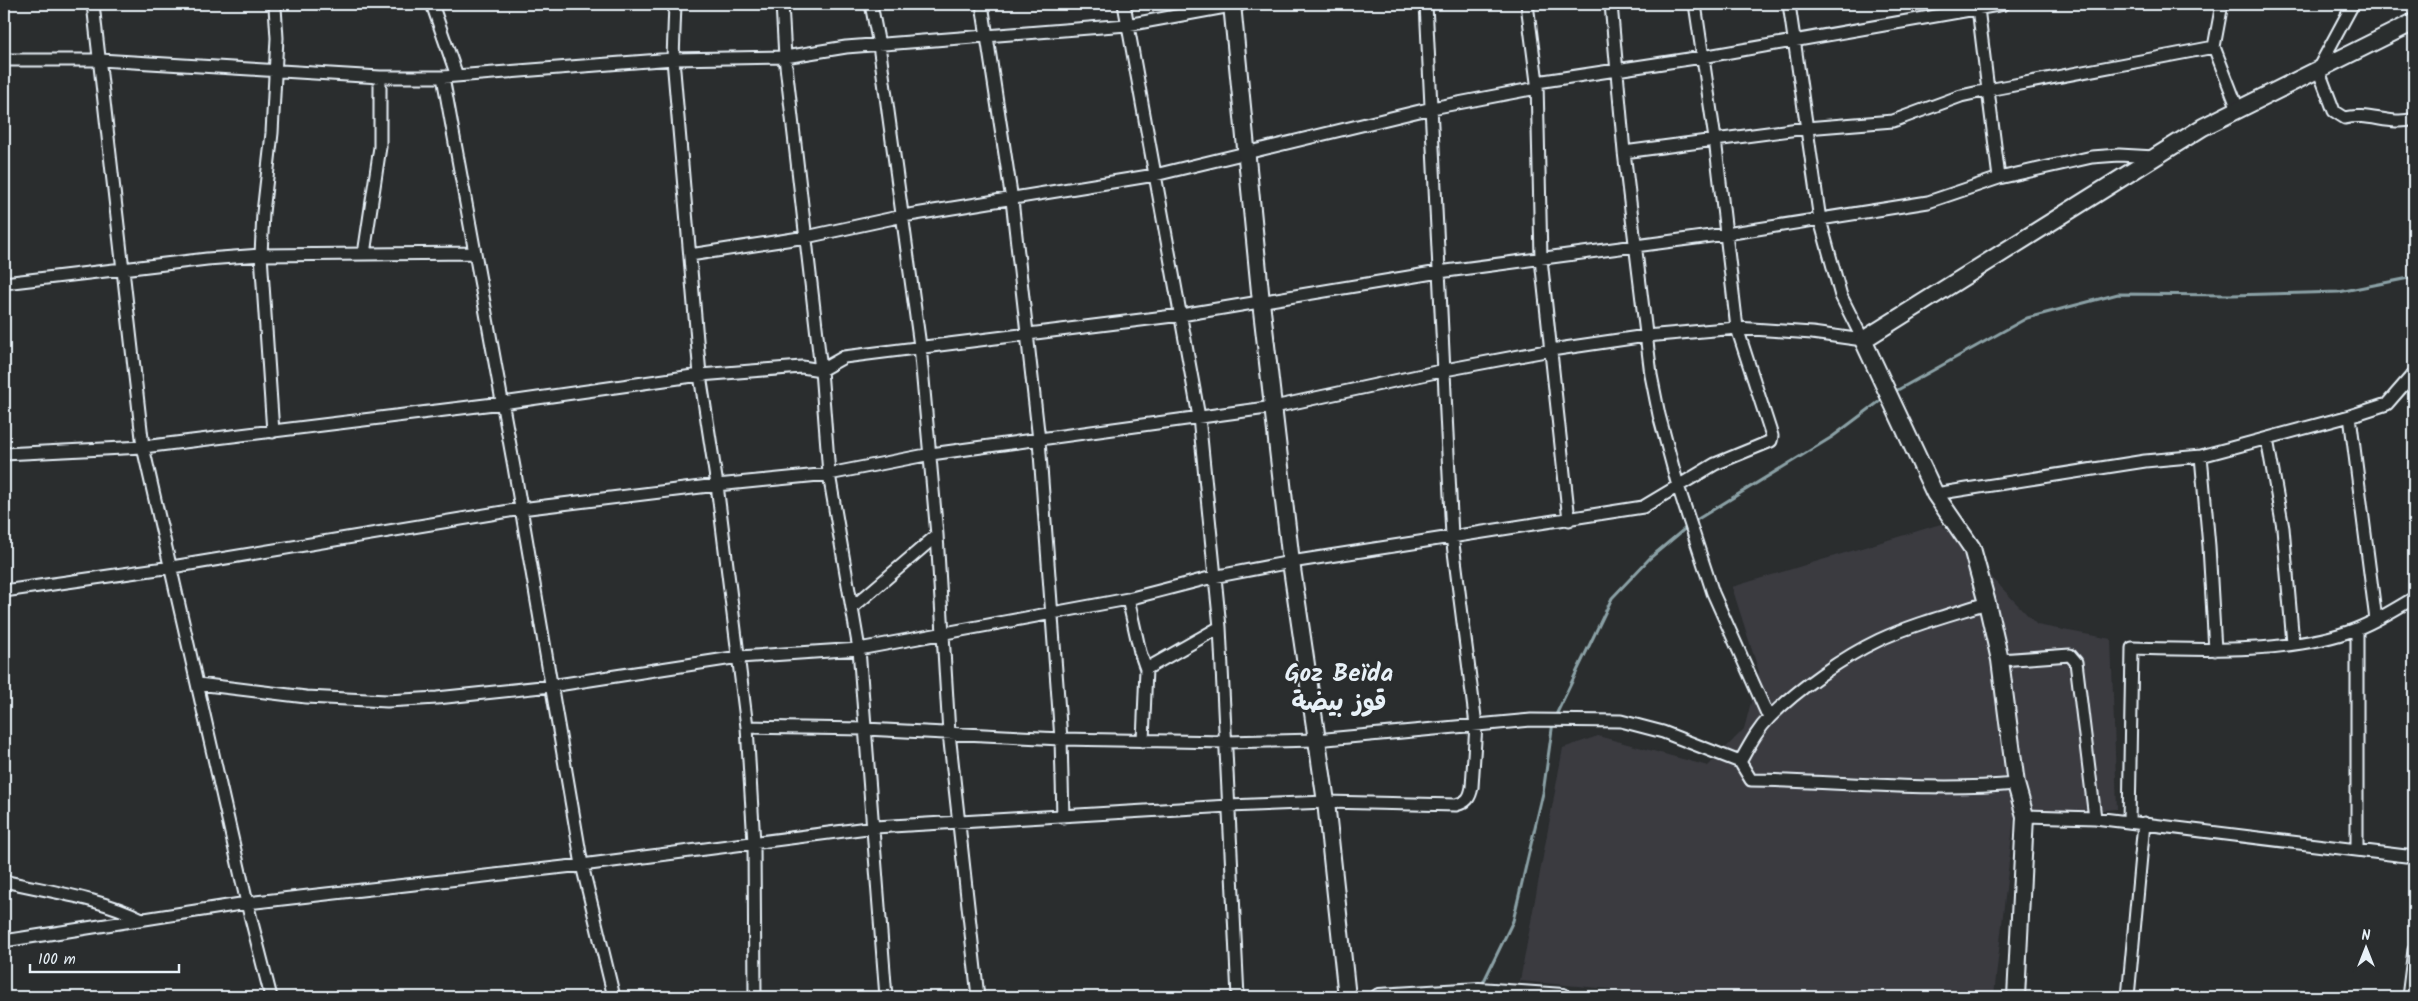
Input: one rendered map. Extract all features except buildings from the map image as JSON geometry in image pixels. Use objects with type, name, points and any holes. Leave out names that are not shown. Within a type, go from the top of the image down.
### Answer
[{"type":"main road","points":[[1236,4],[1261,302],[1291,562],[1326,802],[1347,997]]},
{"type":"main road","points":[[2016,997],[2025,816],[2016,784],[2000,660],[1987,603],[1972,548],[1935,494],[1863,340],[2156,157],[2238,109],[2414,22]]},
{"type":"main road","points":[[1379,997],[1479,991],[1563,997]]},
{"type":"street","points":[[93,4],[143,447],[172,567],[247,904],[271,997]]},
{"type":"street","points":[[432,4],[457,76]]},
{"type":"street","points":[[675,4],[673,59],[700,375],[717,485],[747,727],[754,843],[754,997]]},
{"type":"street","points":[[782,4],[785,57],[821,370],[829,474],[859,649],[886,997]]},
{"type":"street","points":[[871,4],[879,45],[920,346],[931,454],[949,733],[978,997]]},
{"type":"street","points":[[982,4],[1012,200],[1039,440],[1061,739],[1063,817]]},
{"type":"street","points":[[1124,4],[1199,417],[1220,627],[1238,997]]},
{"type":"street","points":[[4,60],[100,60],[380,77],[443,77],[673,59],[785,57],[846,47],[1127,25],[1236,4]]},
{"type":"street","points":[[4,941],[247,904],[582,865],[874,827],[959,820],[1063,817],[1229,806],[1326,802],[1425,806],[1456,805],[1465,802],[1471,796],[1476,725],[1452,536],[1426,4]]},
{"type":"street","points":[[1527,4],[1537,85],[1541,259],[1570,520]]},
{"type":"street","points":[[1610,4],[1624,152],[1646,336],[1659,415],[1678,486],[1713,593],[1769,718]]},
{"type":"street","points":[[198,684],[306,697],[387,701],[437,698],[551,686],[739,657],[859,649],[942,632],[1128,599],[1214,577],[1291,562],[1452,536],[1570,520],[1643,507],[1715,464],[1771,440],[1772,431],[1737,328],[1715,139],[1694,4]]},
{"type":"street","points":[[1789,4],[1820,220],[1841,296],[1863,340]]},
{"type":"street","points":[[690,256],[806,237],[903,216],[1155,176],[1432,108],[1617,68],[1702,57],[1980,6],[2004,4]]},
{"type":"street","points":[[2222,4],[2214,47],[2238,109]]},
{"type":"street","points":[[2353,4],[2318,69],[2334,111],[2345,118],[2359,115],[2379,120],[2402,121],[2414,119]]},
{"type":"street","points":[[1980,6],[1999,178]]},
{"type":"street","points":[[273,432],[261,255],[277,38],[275,7]]},
{"type":"street","points":[[1624,152],[1806,128],[1893,121],[1961,96],[2214,47]]},
{"type":"street","points":[[364,254],[380,147],[380,77]]},
{"type":"street","points":[[443,77],[521,509],[582,865],[614,997]]},
{"type":"street","points":[[4,454],[143,447],[502,403],[700,375],[802,367],[821,370],[844,357],[920,346],[1181,315],[1439,272],[1636,247],[1928,202],[1999,178],[2092,157],[2119,155],[2156,157]]},
{"type":"street","points":[[4,283],[123,268],[261,255],[474,253]]},
{"type":"street","points":[[4,591],[172,567],[521,509],[717,485],[829,474],[931,454],[1274,407],[1445,370],[1551,350],[1646,336],[1737,328],[1812,333],[1863,340]]},
{"type":"street","points":[[1935,494],[2145,461],[2201,456],[2350,416],[2387,404],[2414,373]]},
{"type":"street","points":[[2350,416],[2376,620]]},
{"type":"street","points":[[2267,439],[2283,528],[2293,643]]},
{"type":"street","points":[[2201,456],[2209,546],[2215,650]]},
{"type":"street","points":[[853,607],[937,536]]},
{"type":"street","points":[[2129,822],[2132,648],[2215,650],[2293,643],[2334,636],[2357,629],[2376,620],[2414,598]]},
{"type":"street","points":[[1128,599],[1140,652],[1146,669],[1143,741]]},
{"type":"street","points":[[1740,762],[1755,736],[1769,718],[1818,678],[1879,640],[1987,603]]},
{"type":"street","points":[[1146,669],[1220,627]]},
{"type":"street","points":[[2357,629],[2358,850]]},
{"type":"street","points":[[2000,660],[2070,655],[2074,658],[2095,818]]},
{"type":"street","points":[[747,727],[865,729],[1061,739],[1226,742],[1316,740],[1539,720],[1621,721],[1663,732],[1740,762],[1751,780],[1799,780],[1870,785],[1987,786],[2016,784]]},
{"type":"street","points":[[2025,816],[2095,818],[2414,857]]},
{"type":"street","points":[[2128,997],[2144,824]]},
{"type":"street","points":[[4,882],[101,902],[118,907],[142,919]]},
{"type":"street","points":[[2408,997],[2414,950]]},
{"type":"shaded area","points":[[1941,524],[2037,625],[2111,639],[2117,809],[2014,817],[1994,995],[1956,992],[1680,995],[1520,981],[1563,748],[1598,736],[1708,766],[1744,729],[1759,672],[1732,587]]},
{"type":"waterway","points":[[1894,392],[2027,318],[2118,294],[2232,295],[2339,292],[2414,277]]},
{"type":"waterway","points":[[1693,522],[1832,437],[1884,398]]},
{"type":"waterway","points":[[1555,717],[1612,598],[1650,558],[1688,526]]},
{"type":"waterway","points":[[1482,985],[1513,921],[1543,793],[1553,722]]},
{"type":"district","name":"Goz Beïda قوز بيضة","points":[[1339,686]]}]
